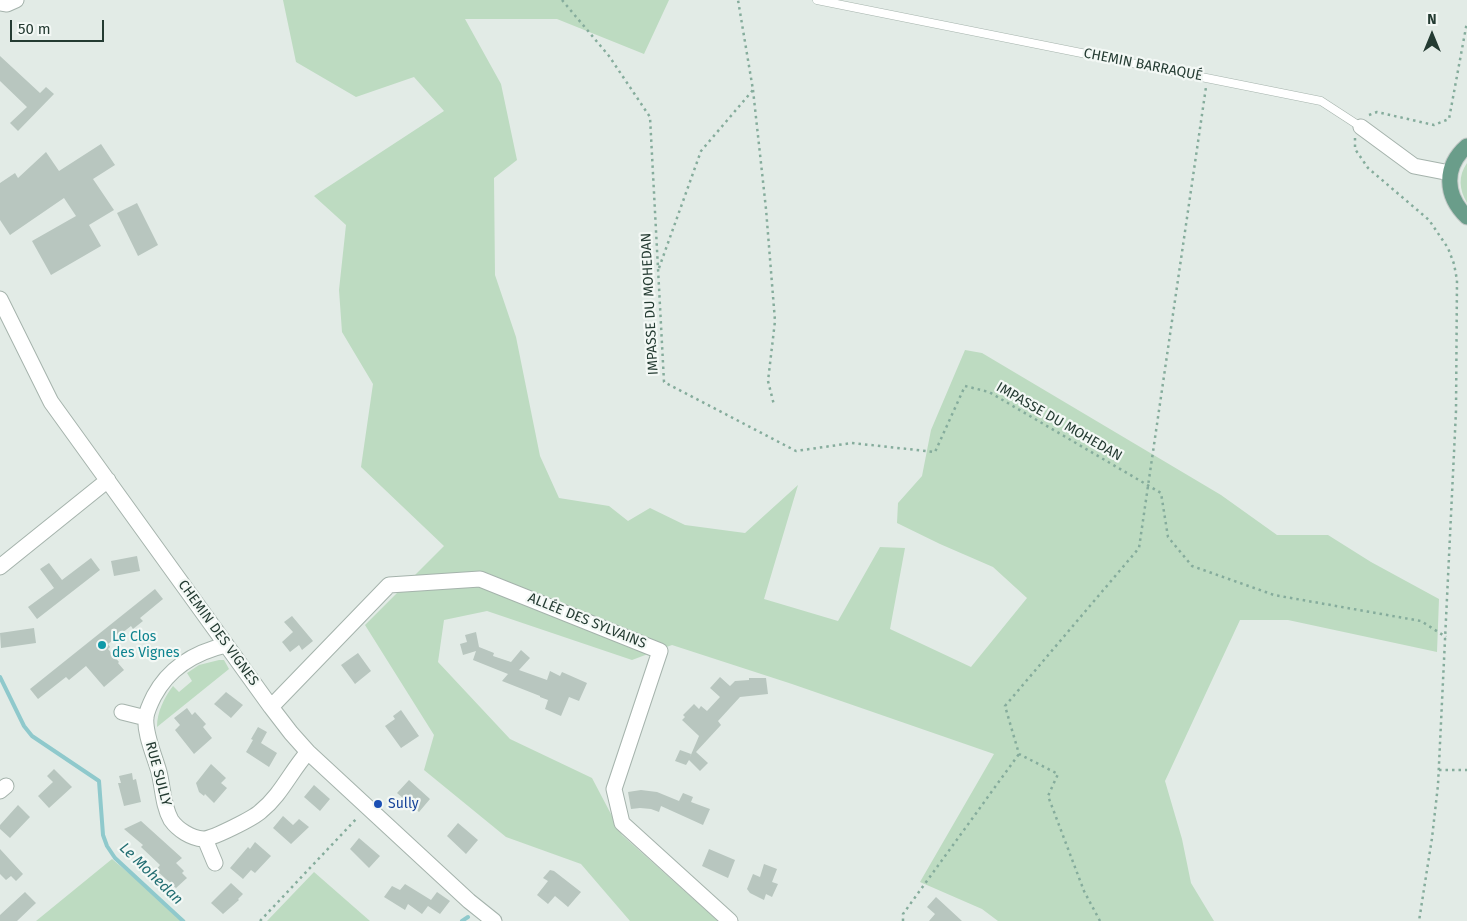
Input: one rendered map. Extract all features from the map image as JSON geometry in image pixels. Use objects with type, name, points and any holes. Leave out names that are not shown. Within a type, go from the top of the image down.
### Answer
[{"type":"main road","points":[[1467,146],[1454,162],[1450,173],[1450,186],[1453,198],[1459,210],[1467,217]]},
{"type":"street","points":[[0,3],[7,4],[16,0]]},
{"type":"street","name":"CHEMIN BARRAQUÉ","points":[[1361,127],[1414,166],[1450,173]]},
{"type":"street","name":"CHEMIN DES VIGNES","points":[[0,299],[51,402],[291,734],[308,752],[494,921]]},
{"type":"street","points":[[0,567],[108,480]]},
{"type":"street","name":"ALLÉE DES SYLVAINS","points":[[271,707],[389,585],[480,579],[660,651],[614,789],[622,824],[730,921]]},
{"type":"street","name":"RUE SULLY","points":[[204,839],[186,834],[172,820],[165,805],[149,739],[146,718],[150,704],[160,684],[175,668],[192,658],[226,645]]},
{"type":"street","points":[[122,712],[146,718]]},
{"type":"street","points":[[216,863],[204,839],[260,813],[276,798],[291,773],[308,752]]},
{"type":"lane","name":"CHEMIN BARRAQUÉ","points":[[817,0],[1321,100],[1361,127]]},
{"type":"path","name":"IMPASSE DU MOHEDAN","points":[[562,0],[609,56],[650,117],[664,382],[796,451],[852,443],[935,452],[965,386],[989,392],[1161,492],[1168,537],[1192,566],[1274,596],[1421,621],[1446,637]]},
{"type":"path","points":[[738,0],[753,90],[766,209],[775,321],[768,382],[774,405]]},
{"type":"path","points":[[1419,921],[1432,838],[1446,637],[1456,411],[1457,280],[1448,248],[1429,220],[1368,168],[1355,148],[1355,134],[1368,116],[1377,112],[1434,125],[1449,119],[1467,22]]},
{"type":"path","points":[[1100,921],[1084,891],[1048,796],[1058,774],[1019,754],[1004,706],[1139,548],[1207,78]]},
{"type":"path","points":[[659,269],[701,151],[753,90]]},
{"type":"path","points":[[903,921],[904,914],[1019,754]]},
{"type":"path","points":[[1438,770],[1467,770]]},
{"type":"path","points":[[260,921],[368,807]]},
{"type":"green space","points":[[283,0],[669,0],[644,54],[557,19],[465,19],[501,84],[517,160],[494,178],[495,275],[516,337],[540,456],[559,498],[609,506],[628,521],[650,508],[685,525],[745,533],[798,485],[764,599],[838,621],[880,547],[905,548],[890,629],[971,667],[1027,598],[993,567],[897,523],[898,503],[922,476],[931,430],[965,350],[982,353],[1221,495],[1277,535],[1328,535],[1371,562],[1439,599],[1437,652],[1288,620],[1240,620],[1165,781],[1182,839],[1191,883],[1214,921],[998,921],[982,909],[920,882],[994,754],[792,684],[672,645],[632,660],[487,611],[444,620],[438,662],[510,739],[592,778],[622,835],[718,921],[630,921],[581,864],[506,837],[424,770],[434,735],[365,625],[444,546],[361,467],[373,384],[342,332],[339,290],[346,225],[314,196],[444,111],[414,77],[356,97],[296,62]]},
{"type":"green space","points":[[1467,163],[1467,203],[1462,193],[1461,178]]},
{"type":"green space","points":[[224,660],[229,669],[157,727],[162,705],[173,686],[179,692],[192,681],[187,673],[199,665]]},
{"type":"green space","points":[[112,859],[186,921],[36,921]]},
{"type":"green space","points":[[314,872],[370,921],[267,921]]},
{"type":"building","points":[[0,56],[40,93],[46,87],[54,94],[18,131],[10,123],[27,107],[0,81]]},
{"type":"building","points":[[101,144],[115,165],[93,179],[114,210],[89,225],[101,246],[51,275],[32,241],[76,216],[64,198],[10,235],[0,220],[0,183],[15,173],[18,178],[46,152],[59,171]]},
{"type":"building","points":[[137,203],[158,245],[138,256],[117,213]]},
{"type":"building","points":[[137,556],[140,571],[114,576],[111,561]]},
{"type":"building","points":[[91,558],[100,570],[37,619],[28,607],[54,588],[40,569],[49,563],[62,580]]},
{"type":"building","name":"Le Clos des Vignes","points":[[155,589],[163,599],[140,618],[143,621],[133,629],[131,626],[108,644],[110,647],[108,649],[124,670],[104,687],[86,666],[69,680],[66,677],[38,699],[30,689]]},
{"type":"building","points":[[292,616],[313,641],[302,650],[299,645],[290,652],[282,642],[293,632],[284,622]]},
{"type":"building","points":[[34,628],[36,643],[1,648],[0,633]]},
{"type":"building","points":[[476,632],[479,647],[494,653],[493,656],[511,662],[521,650],[530,658],[519,670],[547,680],[550,671],[560,676],[562,672],[587,683],[579,701],[569,697],[561,716],[545,709],[548,700],[502,681],[508,674],[473,660],[476,651],[463,655],[460,644],[467,642],[465,635]]},
{"type":"building","points":[[358,653],[371,671],[355,684],[341,665]]},
{"type":"building","points":[[720,677],[730,686],[735,681],[749,680],[749,678],[766,678],[768,694],[740,697],[718,721],[721,725],[696,752],[708,763],[700,771],[689,760],[686,765],[675,761],[680,750],[691,754],[690,757],[699,736],[682,720],[685,717],[683,715],[694,704],[699,709],[701,706],[707,711],[720,697],[710,688]]},
{"type":"building","points":[[226,692],[243,705],[231,718],[214,704]]},
{"type":"building","points":[[187,708],[192,715],[195,712],[206,724],[203,727],[212,738],[194,754],[175,730],[180,725],[174,718]]},
{"type":"building","points":[[401,710],[419,736],[401,748],[385,726],[395,719],[393,716]]},
{"type":"building","points":[[258,727],[267,732],[261,743],[277,753],[269,767],[246,752]]},
{"type":"building","points":[[211,764],[226,778],[221,783],[227,788],[214,803],[205,794],[204,796],[199,792],[196,783]]},
{"type":"building","points":[[54,769],[72,787],[49,808],[38,796],[53,782],[47,776]]},
{"type":"building","points":[[132,773],[133,780],[136,779],[141,802],[124,806],[118,783],[121,783],[119,776]]},
{"type":"building","points":[[409,780],[430,799],[419,812],[397,793]]},
{"type":"building","points":[[314,785],[330,799],[320,811],[304,797]]},
{"type":"building","points":[[641,790],[657,792],[679,801],[683,793],[693,797],[691,802],[710,809],[703,825],[661,806],[659,812],[651,809],[631,809],[628,792]]},
{"type":"building","points":[[18,805],[30,817],[10,838],[0,829],[0,825]]},
{"type":"building","points":[[283,816],[293,825],[299,819],[309,827],[291,844],[273,828]]},
{"type":"building","points":[[141,821],[182,858],[176,863],[184,871],[182,873],[187,878],[176,888],[156,870],[160,865],[141,847],[143,845],[124,829]]},
{"type":"building","points":[[458,823],[478,840],[466,854],[447,836]]},
{"type":"building","points":[[359,838],[380,856],[369,868],[350,849]]},
{"type":"building","points":[[255,842],[271,856],[255,873],[251,870],[243,879],[230,868],[248,847],[250,849]]},
{"type":"building","points":[[0,849],[23,874],[16,881],[11,876],[6,880],[0,874]]},
{"type":"building","points":[[709,849],[735,860],[728,878],[702,866]]},
{"type":"building","points":[[764,864],[777,869],[772,882],[778,884],[772,897],[766,894],[764,900],[750,893],[747,889],[753,874],[760,877]]},
{"type":"building","points":[[550,870],[581,892],[568,907],[555,896],[548,904],[537,895],[548,881],[543,878]]},
{"type":"building","points":[[231,883],[243,894],[223,914],[211,903]]},
{"type":"building","points":[[405,884],[431,900],[437,892],[450,901],[440,914],[428,906],[422,914],[408,904],[405,910],[384,897],[392,886],[400,890]]},
{"type":"building","points":[[25,892],[36,903],[17,921],[0,921],[0,915]]},
{"type":"building","points":[[936,897],[962,921],[929,921],[935,914],[927,907]]},
{"type":"waterway","name":"Le Mohedan","points":[[0,677],[24,726],[32,736],[99,781],[103,835],[107,846],[115,858],[183,921]]},
{"type":"waterway","name":"Le Mohedan","points":[[462,921],[468,917]]},
{"type":"place","name":"Le Clos des Vignes","points":[[102,645]]},
{"type":"place","name":"Sully","points":[[378,804]]}]
